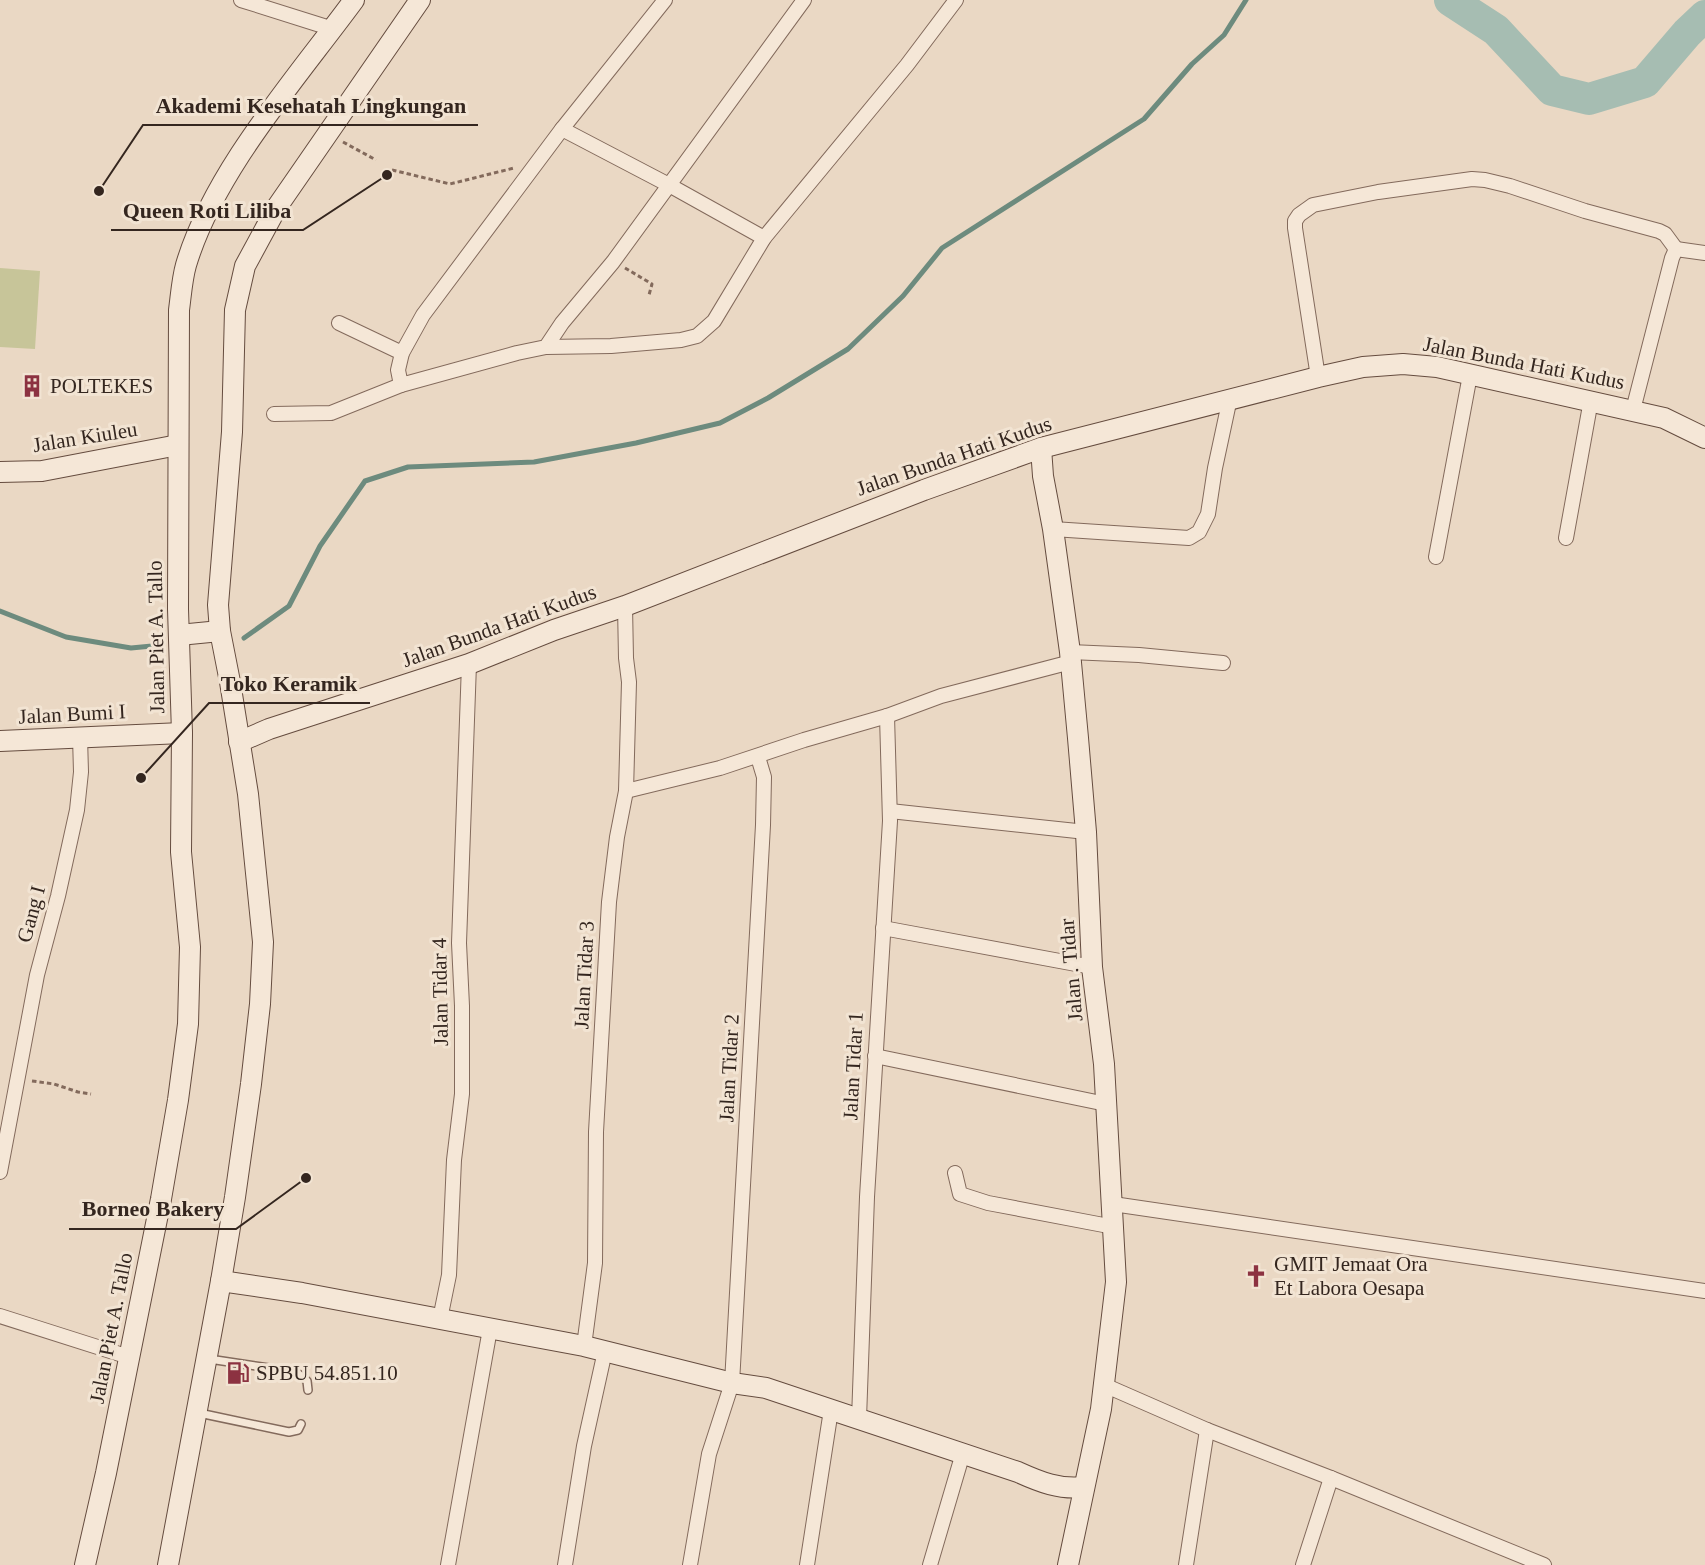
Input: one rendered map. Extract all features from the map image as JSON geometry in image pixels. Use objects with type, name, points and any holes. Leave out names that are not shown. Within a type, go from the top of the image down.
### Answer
[{"type":"street","points":[[241,0],[333,29]]},
{"type":"street","name":"Jalan Piet A. Tallo","points":[[85,1565],[106,1473],[161,1199],[188,1024],[190,947],[181,852],[182,733],[178,445],[179,310],[185,266],[225,177],[354,0]]},
{"type":"street","points":[[168,1565],[221,1281],[251,1084],[260,1004],[263,942],[248,794],[220,631],[218,605],[232,432],[235,310],[245,266],[277,207],[420,0]]},
{"type":"street","points":[[401,385],[398,370],[402,353],[423,315],[562,129],[665,0]]},
{"type":"street","points":[[546,347],[562,323],[613,262],[804,0]]},
{"type":"street","points":[[274,414],[331,413],[401,385],[546,347],[611,346],[681,340],[697,336],[714,321],[764,238],[908,65],[956,0]]},
{"type":"street","points":[[562,129],[764,238]]},
{"type":"street","points":[[1318,376],[1295,228],[1295,221],[1299,215],[1313,205],[1457,180],[1485,180],[1659,231],[1665,234],[1676,249],[1705,253]]},
{"type":"street","points":[[1633,410],[1676,249]]},
{"type":"street","points":[[339,323],[402,353]]},
{"type":"street","name":"Jalan Bunda Hati Kudus","points":[[239,742],[269,729],[469,664],[924,490],[1041,448],[1318,376],[1363,367],[1403,364],[1446,368],[1664,418],[1705,438]]},
{"type":"street","points":[[1436,558],[1470,375]]},
{"type":"street","points":[[1053,529],[1189,538],[1199,532],[1208,514],[1230,398]]},
{"type":"street","points":[[1566,538],[1591,400]]},
{"type":"street","name":"Jalan Kiuleu","points":[[0,472],[42,471],[178,445]]},
{"type":"street","name":"Jalan . Tidar","points":[[1041,448],[1043,476],[1053,529],[1070,657],[1086,832],[1092,967],[1104,1064],[1116,1282],[1101,1409],[1068,1565]]},
{"type":"street","name":"Jalan Tidar 3","points":[[584,1346],[595,1263],[596,1132],[608,913],[617,837],[626,791],[629,682],[625,606]]},
{"type":"street","points":[[179,634],[220,631]]},
{"type":"street","points":[[626,791],[758,757],[941,696],[1070,657],[1139,655],[1223,663]]},
{"type":"street","name":"Jalan Tidar 4","points":[[440,1319],[449,1275],[454,1160],[462,1094],[459,943],[469,664]]},
{"type":"street","name":"Jalan Tidar 1","points":[[859,1419],[875,1056],[890,811],[886,716]]},
{"type":"street","name":"Jalan Bumi I","points":[[0,741],[182,733]]},
{"type":"street","name":"Gang I","points":[[0,1172],[37,975],[77,810],[81,772],[80,737]]},
{"type":"street","name":"Jalan Tidar 2","points":[[690,1565],[709,1454],[732,1383],[763,825],[764,777],[758,757]]},
{"type":"street","points":[[890,811],[1086,832]]},
{"type":"street","points":[[883,928],[1092,967]]},
{"type":"street","points":[[875,1056],[1106,1104]]},
{"type":"street","points":[[955,1173],[960,1194],[988,1203],[1114,1227]]},
{"type":"street","points":[[1113,1204],[1705,1291]]},
{"type":"street","points":[[221,1281],[302,1293],[584,1346],[732,1383],[766,1388],[963,1453],[1038,1481],[1064,1488],[1084,1486]]},
{"type":"street","points":[[0,1316],[129,1357]]},
{"type":"street","points":[[448,1565],[490,1329]]},
{"type":"street","points":[[565,1565],[584,1446],[605,1351]]},
{"type":"street","points":[[1104,1385],[1208,1430],[1544,1565]]},
{"type":"street","points":[[807,1565],[831,1410]]},
{"type":"street","points":[[1186,1565],[1208,1430]]},
{"type":"street","points":[[930,1565],[963,1453]]},
{"type":"street","points":[[1303,1565],[1331,1478]]},
{"type":"lane","points":[[207,1359],[296,1372],[307,1381],[308,1390]]},
{"type":"lane","points":[[197,1412],[289,1432],[298,1430],[301,1424]]},
{"type":"path","points":[[329,133],[376,160]]},
{"type":"path","points":[[392,170],[450,184],[518,167]]},
{"type":"path","points":[[613,262],[650,282],[652,288],[649,295]]},
{"type":"path","points":[[18,1080],[54,1084],[91,1094]]},
{"type":"shaded area","points":[[0,268],[40,271],[35,349],[0,347]]},
{"type":"waterway","points":[[244,638],[289,606],[320,546],[365,481],[408,467],[534,462],[636,443],[720,423],[768,398],[848,349],[903,296],[942,248],[1144,119],[1192,64],[1224,35],[1246,0]]},
{"type":"waterway","points":[[1450,0],[1496,30],[1552,90],[1589,99],[1645,82],[1687,33],[1705,16]]},
{"type":"waterway","points":[[0,611],[66,637],[131,648],[152,646]]},
{"type":"place","name":"Queen Roti Liliba","points":[[387,175]]},
{"type":"place","name":"Akademi Kesehatah Lingkungan","points":[[99,191]]},
{"type":"place","name":"POLTEKES","points":[[32,386]]},
{"type":"place","name":"Toko Keramik","points":[[141,778]]},
{"type":"place","name":"Borneo Bakery","points":[[306,1178]]},
{"type":"place","name":"GMIT Jemaat Ora Et Labora Oesapa","points":[[1256,1276]]},
{"type":"place","name":"SPBU 54.851.10","points":[[238,1373]]}]
